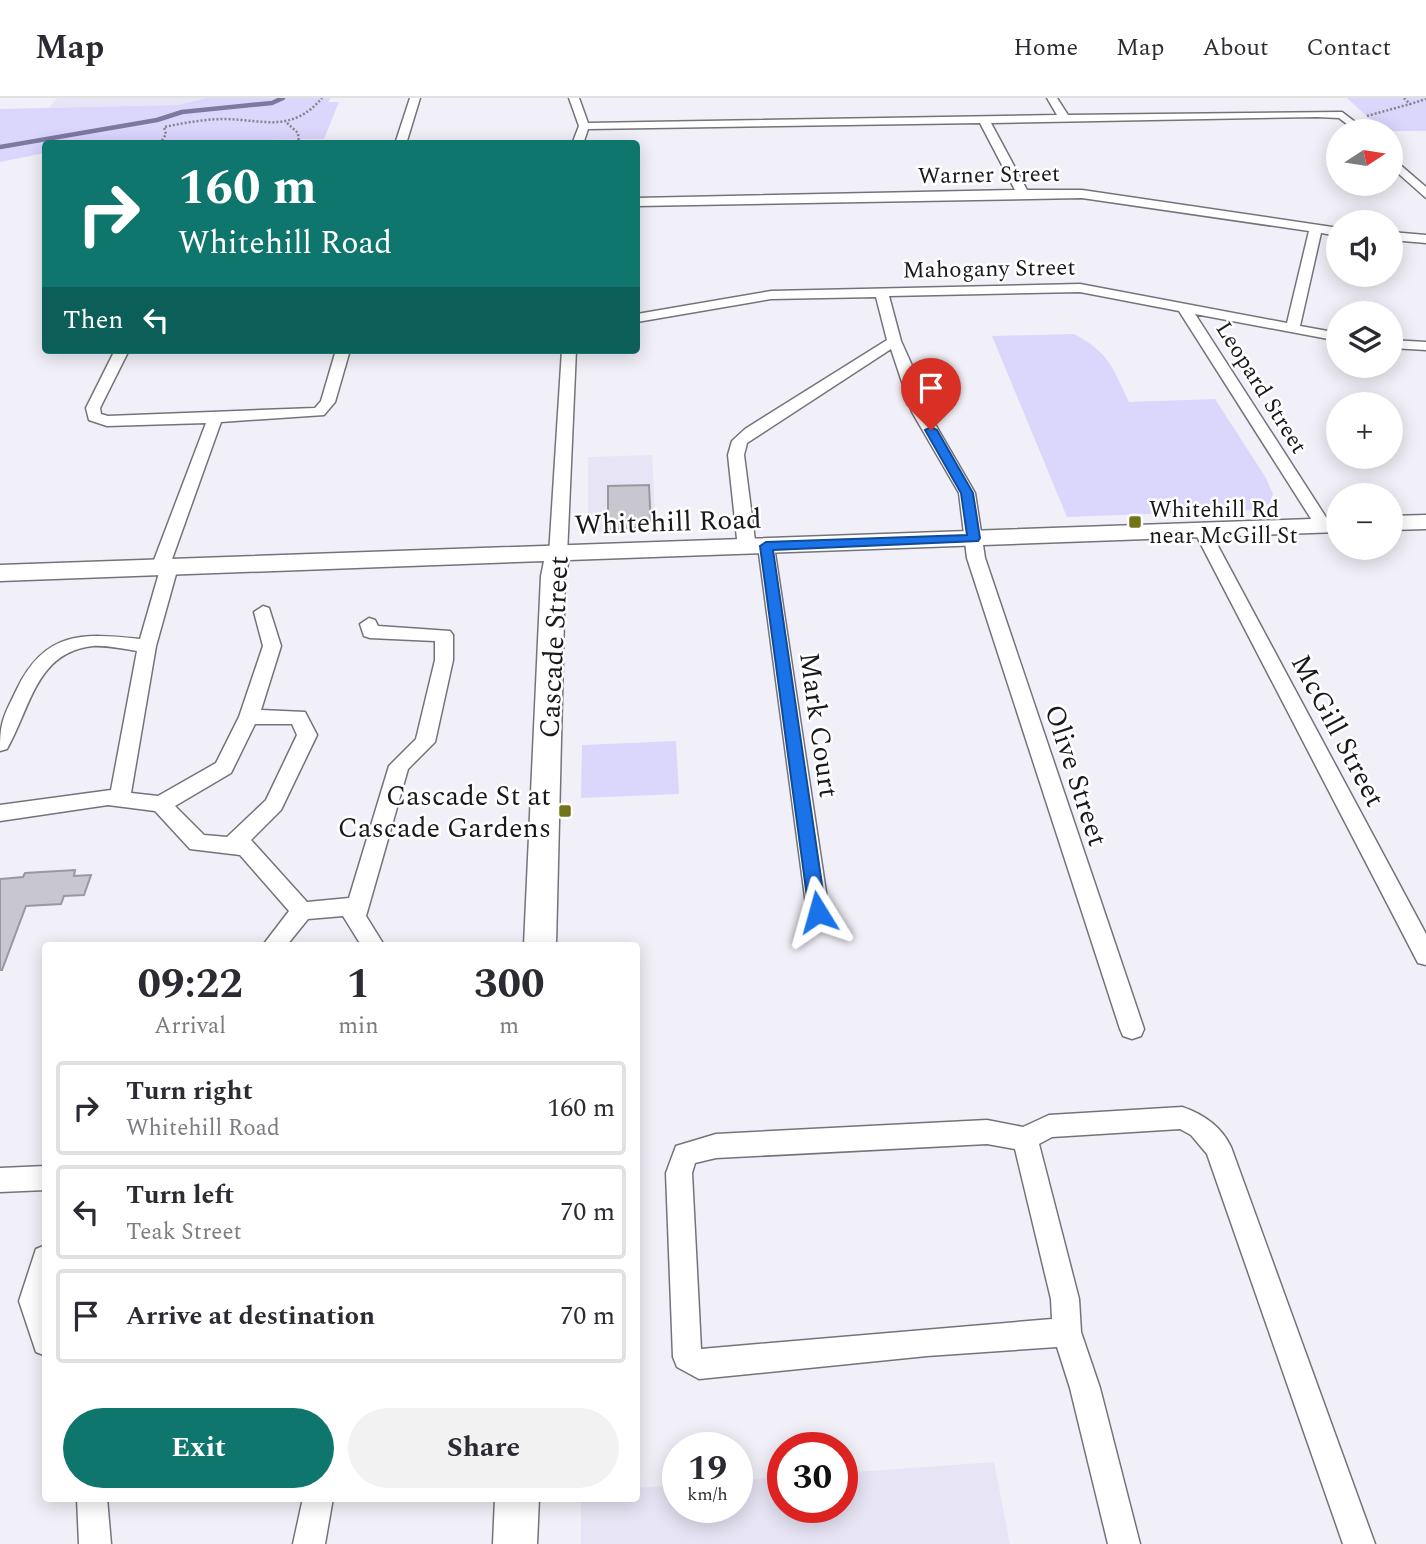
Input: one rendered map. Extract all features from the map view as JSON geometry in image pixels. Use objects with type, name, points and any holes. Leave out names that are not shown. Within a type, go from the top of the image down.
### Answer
[{"type":"street","points":[[401,140],[415,98]]},
{"type":"street","points":[[574,98],[578,117],[584,126]]},
{"type":"street","points":[[1052,98],[1065,119]]},
{"type":"street","points":[[584,126],[1331,114],[1347,119]]},
{"type":"street","points":[[984,120],[1024,192]]},
{"type":"street","points":[[579,140],[584,126]]},
{"type":"street","points":[[1404,173],[1426,194]]},
{"type":"street","name":"Warner Street","points":[[640,202],[1024,192],[1095,195],[1326,230]]},
{"type":"street","points":[[1293,327],[1316,229]]},
{"type":"street","points":[[1403,237],[1426,239]]},
{"type":"street","name":"Mahogany Street","points":[[640,317],[759,296],[1080,288],[1326,334]]},
{"type":"street","name":"Olive Street","points":[[882,293],[894,341],[907,370],[920,412],[967,493],[976,558],[1132,1029]]},
{"type":"street","name":"Leopard Street","points":[[1185,309],[1326,518]]},
{"type":"street","name":"Mark Court","points":[[818,912],[757,547],[736,454],[740,441],[750,432],[894,341]]},
{"type":"street","points":[[1403,344],[1426,345]]},
{"type":"street","points":[[120,354],[93,408],[94,417],[107,421],[319,412],[328,402],[342,354]]},
{"type":"street","name":"Cascade Street","points":[[540,942],[553,576],[558,555],[569,354]]},
{"type":"street","points":[[120,799],[147,646],[164,568],[215,418]]},
{"type":"street","points":[[1403,523],[1426,522]]},
{"type":"street","name":"Whitehill Road","points":[[0,573],[1326,525]]},
{"type":"street","name":"McGill Street","points":[[1202,531],[1426,956]]},
{"type":"street","points":[[0,813],[108,797],[161,804],[223,768],[249,717],[272,646],[263,612]]},
{"type":"street","points":[[355,916],[399,766],[425,742],[444,660],[444,635],[370,632],[369,624]]},
{"type":"street","points":[[0,744],[32,677],[53,651],[94,640],[147,646]]},
{"type":"street","points":[[232,846],[274,805],[307,735],[298,717],[249,717]]},
{"type":"street","points":[[161,804],[198,843],[246,847],[302,911]]},
{"type":"street","points":[[276,942],[302,911],[349,907],[371,942]]},
{"type":"street","points":[[1067,1332],[928,1342],[699,1365],[687,1357],[679,1173],[685,1154],[716,1146],[987,1132],[1025,1139],[1049,1126],[1182,1118],[1200,1127],[1219,1147],[1359,1544]]},
{"type":"street","points":[[1025,1139],[1065,1299],[1067,1332],[1085,1388],[1124,1544]]},
{"type":"street","points":[[0,1180],[42,1178]]},
{"type":"street","points":[[42,1271],[33,1301],[42,1329]]},
{"type":"street","points":[[92,1502],[95,1544]]},
{"type":"street","points":[[309,1544],[317,1502]]},
{"type":"street","points":[[514,1544],[517,1502]]},
{"type":"path","points":[[162,140],[166,134],[164,127],[178,124],[219,119],[266,124],[286,122],[316,109],[322,98]]},
{"type":"path","points":[[1404,98],[1410,104]]},
{"type":"path","points":[[1365,116],[1426,99]]},
{"type":"path","points":[[286,122],[298,133],[299,140]]},
{"type":"shaded area","points":[[57,98],[206,98],[178,105],[49,108]]},
{"type":"shaded area","points":[[206,98],[331,98],[328,102],[339,102],[324,139],[42,140],[42,154],[0,162],[0,109],[178,105]]},
{"type":"shaded area","points":[[1347,98],[1426,98],[1426,131],[1404,131],[1404,119],[1370,119]]},
{"type":"shaded area","points":[[1074,334],[1095,348],[1109,362],[1129,402],[1215,399],[1266,478],[1273,494],[1269,504],[1253,510],[1067,517],[992,336]]},
{"type":"shaded area","points":[[652,455],[656,532],[602,534],[588,527],[588,457]]},
{"type":"shaded area","points":[[676,741],[679,794],[581,798],[582,745]]},
{"type":"shaded area","points":[[994,1462],[1010,1544],[581,1544],[581,1502],[640,1502],[640,1488],[662,1486],[662,1523],[753,1523],[753,1480],[767,1478],[767,1523],[858,1523],[858,1472]]},
{"type":"building","points":[[649,485],[651,527],[608,529],[608,486]]},
{"type":"building","points":[[75,870],[74,876],[91,875],[84,895],[64,896],[61,904],[26,906],[0,970],[0,879],[23,877],[25,873]]},
{"type":"waterway","points":[[0,147],[157,120],[182,112],[272,103],[283,98]]},
{"type":"place","name":"Whitehill Rd near McGill St","points":[[1135,522]]},
{"type":"place","name":"Cascade St at Cascade Gardens","points":[[565,811]]},
{"type":"route","points":[[818,912],[766,546],[974,538],[967,493],[931,430]]}]
